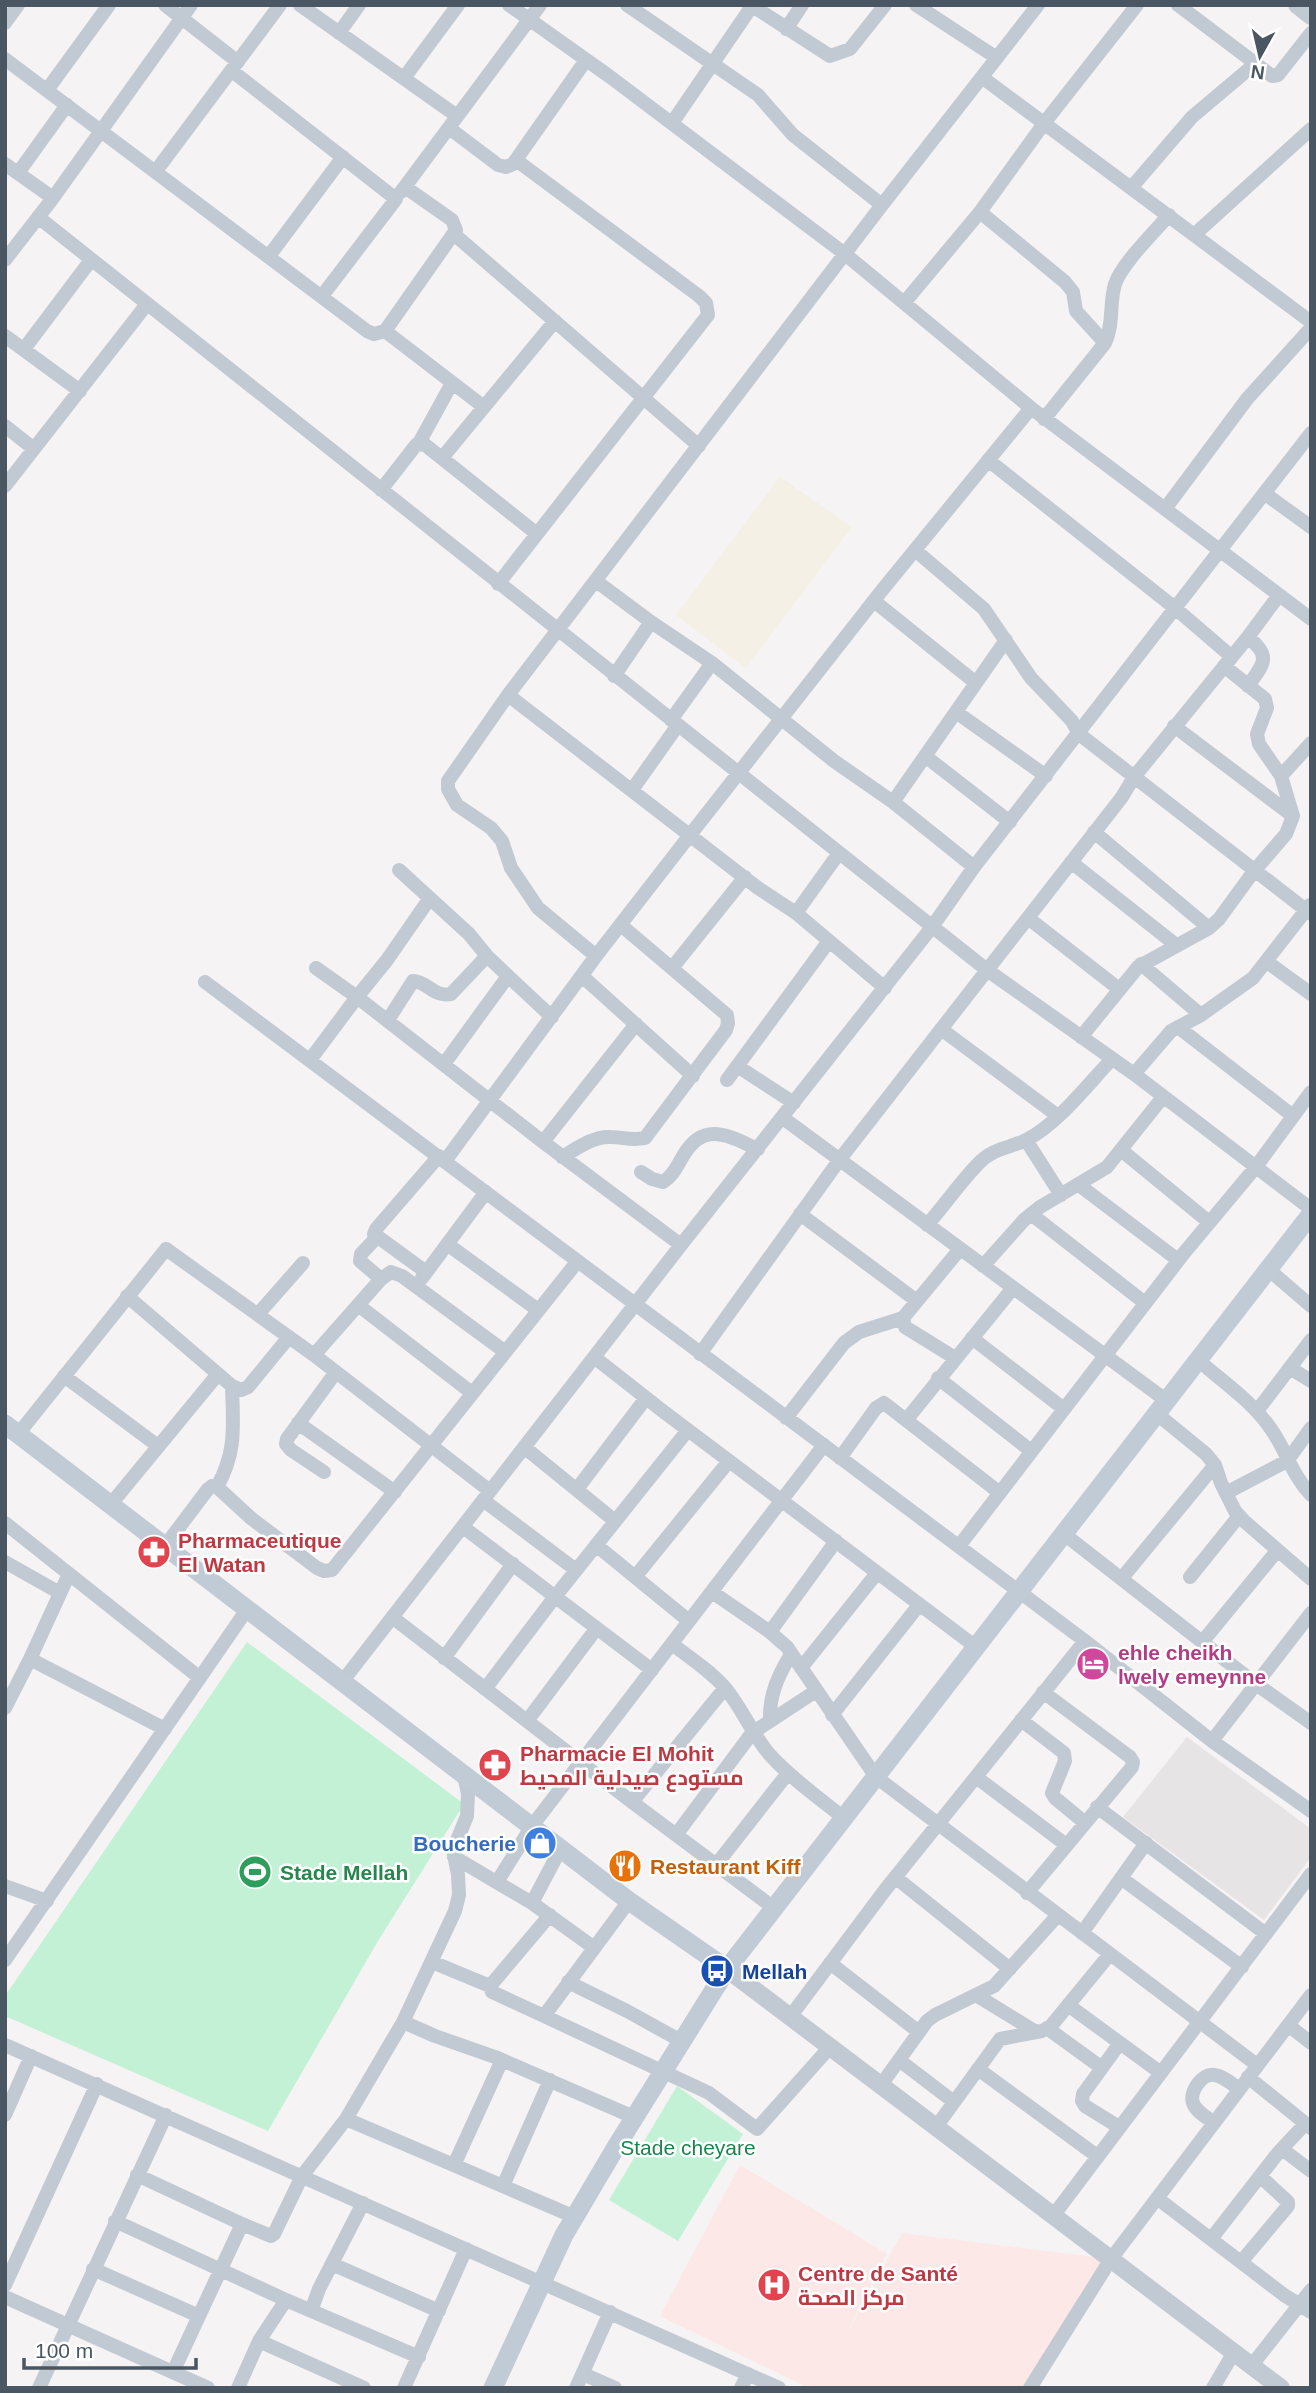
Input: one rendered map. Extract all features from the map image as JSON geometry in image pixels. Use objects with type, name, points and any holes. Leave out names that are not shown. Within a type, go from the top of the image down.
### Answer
[{"type":"main road","points":[[493,2388],[541,2282],[575,2217],[727,1969],[1311,1212]]},
{"type":"main road","points":[[12,1429],[629,1901],[727,1969]]},
{"type":"street","points":[[5,23],[18,5]]},
{"type":"street","points":[[47,90],[109,5]]},
{"type":"street","points":[[5,59],[367,331],[374,334],[385,331],[455,235],[452,219],[401,193],[343,157],[165,5]]},
{"type":"street","points":[[5,260],[102,131],[191,5]]},
{"type":"street","points":[[156,171],[280,5]]},
{"type":"street","points":[[300,5],[404,78],[498,165],[506,167],[516,160],[586,60]]},
{"type":"street","points":[[340,33],[359,5]]},
{"type":"street","points":[[404,78],[458,5]]},
{"type":"street","points":[[509,5],[845,254],[1044,419],[1310,619]]},
{"type":"street","points":[[323,296],[540,5]]},
{"type":"street","points":[[627,5],[758,95],[788,130],[882,205]]},
{"type":"street","points":[[786,29],[802,5]]},
{"type":"street","points":[[671,123],[751,6],[825,55],[837,55],[850,49],[885,5]]},
{"type":"street","points":[[916,5],[997,58]]},
{"type":"street","points":[[596,956],[538,908],[511,868],[502,841],[491,828],[457,805],[448,789],[448,781],[508,695],[1038,5]]},
{"type":"street","points":[[904,303],[979,212],[1045,122],[1137,5]]},
{"type":"street","points":[[1178,5],[1272,76],[1278,75],[1311,33]]},
{"type":"street","points":[[1297,5],[1311,16]]},
{"type":"street","points":[[1131,188],[1192,117],[1256,63]]},
{"type":"street","points":[[983,78],[1311,322]]},
{"type":"street","points":[[18,173],[67,105]]},
{"type":"street","points":[[1194,235],[1311,129]]},
{"type":"street","points":[[269,256],[343,157]]},
{"type":"street","points":[[498,584],[708,315],[706,303],[516,160]]},
{"type":"street","points":[[5,164],[53,198]]},
{"type":"street","points":[[979,212],[1065,282],[1073,292],[1076,311],[1105,343]]},
{"type":"street","points":[[1044,419],[1105,343],[1111,331],[1114,285],[1122,271],[1168,215]]},
{"type":"street","points":[[38,217],[987,970],[1134,1074],[1311,1212]]},
{"type":"street","points":[[455,235],[699,446]]},
{"type":"street","points":[[24,349],[91,260]]},
{"type":"street","points":[[5,486],[147,304]]},
{"type":"street","points":[[442,458],[555,321]]},
{"type":"street","points":[[1165,509],[1247,399],[1311,328]]},
{"type":"street","points":[[385,331],[484,407]]},
{"type":"street","points":[[5,336],[80,391]]},
{"type":"street","points":[[381,490],[419,443],[452,383]]},
{"type":"street","points":[[426,1272],[377,1237],[376,1229],[442,1159],[490,1100],[596,956],[622,926],[690,835],[874,601],[1031,408]]},
{"type":"street","points":[[5,426],[34,449]]},
{"type":"street","points":[[342,1682],[681,1245],[885,988],[974,867],[1311,433]]},
{"type":"street","points":[[419,443],[424,444],[537,534]]},
{"type":"street","points":[[988,460],[1175,608],[1248,686],[1265,699],[1268,708],[1256,734],[1259,744],[1280,776],[1293,816],[1286,834],[1254,871],[1219,919],[1209,928],[1141,964],[1082,1037]]},
{"type":"street","points":[[1264,493],[1311,527]]},
{"type":"street","points":[[915,550],[984,609],[1031,678],[1072,721],[1079,734],[1254,871],[1309,910],[1253,978],[1201,1015],[1171,1031],[1134,1074]]},
{"type":"street","points":[[596,581],[712,663],[834,761],[893,802],[974,867]]},
{"type":"street","points":[[700,1353],[840,1159],[1122,797],[1134,777],[1279,595]]},
{"type":"street","points":[[874,601],[976,682]]},
{"type":"street","points":[[614,676],[651,622]]},
{"type":"street","points":[[1248,637],[1261,648],[1264,655],[1264,664],[1248,686]]},
{"type":"street","points":[[893,802],[1006,640]]},
{"type":"street","points":[[632,790],[712,663]]},
{"type":"street","points":[[508,695],[796,914],[885,988]]},
{"type":"street","points":[[956,712],[1046,776]]},
{"type":"street","points":[[1174,726],[1293,816]]},
{"type":"street","points":[[1280,776],[1311,743]]},
{"type":"street","points":[[925,756],[1010,822]]},
{"type":"street","points":[[1094,832],[1209,928]]},
{"type":"street","points":[[796,914],[839,853]]},
{"type":"street","points":[[1071,862],[1176,945]]},
{"type":"street","points":[[399,870],[469,934],[487,956],[552,1017]]},
{"type":"street","points":[[673,968],[745,877]]},
{"type":"street","points":[[310,1060],[387,960],[430,898]]},
{"type":"street","points":[[1028,918],[1119,989]]},
{"type":"street","points":[[562,1157],[607,1136],[634,1141],[645,1138],[693,1076],[726,1030],[728,1023],[727,1015],[622,926]]},
{"type":"street","points":[[727,1080],[829,941]]},
{"type":"street","points":[[387,1020],[413,981],[418,981],[438,994],[452,993],[487,956]]},
{"type":"street","points":[[1267,962],[1311,994]]},
{"type":"street","points":[[1141,964],[1201,1015]]},
{"type":"street","points":[[316,968],[681,1245]]},
{"type":"street","points":[[444,1064],[508,976]]},
{"type":"street","points":[[582,976],[693,1076]]},
{"type":"street","points":[[205,982],[1085,1641],[1212,1741],[1311,1811]]},
{"type":"street","points":[[543,1142],[636,1024]]},
{"type":"street","points":[[1178,1027],[1293,1116]]},
{"type":"street","points":[[941,1029],[1058,1116]]},
{"type":"street","points":[[927,1225],[979,1162],[993,1152],[1026,1140],[1058,1116],[1112,1059]]},
{"type":"street","points":[[737,1066],[794,1103]]},
{"type":"street","points":[[958,1546],[1178,1260],[1255,1168],[1311,1092]]},
{"type":"street","points":[[984,1266],[1016,1226],[1107,1167],[1163,1097]]},
{"type":"street","points":[[783,1118],[1105,1354],[1162,1407],[1206,1454],[1215,1465],[1239,1516],[1311,1579]]},
{"type":"street","points":[[641,1172],[663,1182],[670,1178],[689,1146],[703,1136],[722,1133],[758,1149]]},
{"type":"street","points":[[1026,1140],[1061,1195]]},
{"type":"street","points":[[1121,1150],[1209,1223]]},
{"type":"street","points":[[1079,1185],[1178,1260]]},
{"type":"street","points":[[415,1286],[486,1192]]},
{"type":"street","points":[[800,1214],[917,1301]]},
{"type":"street","points":[[1031,1214],[1145,1303]]},
{"type":"street","points":[[377,1237],[361,1254],[360,1261],[381,1279]]},
{"type":"street","points":[[447,1244],[538,1310]]},
{"type":"street","points":[[12,1429],[64,1376],[166,1248],[289,1336],[432,1446],[576,1570]]},
{"type":"street","points":[[786,1418],[844,1343],[859,1332],[903,1318],[960,1249]]},
{"type":"street","points":[[165,1546],[212,1486],[217,1487],[252,1519],[317,1568],[332,1570],[577,1262]]},
{"type":"street","points":[[258,1314],[303,1263]]},
{"type":"street","points":[[1268,1269],[1311,1306]]},
{"type":"street","points":[[314,1355],[381,1279],[391,1272],[401,1276],[504,1351]]},
{"type":"street","points":[[907,1419],[1013,1288]]},
{"type":"street","points":[[127,1296],[232,1386],[241,1390],[248,1387],[289,1336]]},
{"type":"street","points":[[358,1305],[472,1393]]},
{"type":"street","points":[[903,1318],[905,1327],[956,1359]]},
{"type":"street","points":[[972,1338],[1064,1409]]},
{"type":"street","points":[[1257,1411],[1311,1340]]},
{"type":"street","points":[[594,1357],[976,1647]]},
{"type":"street","points":[[1198,1360],[1257,1411],[1279,1442],[1300,1483],[1311,1495]]},
{"type":"street","points":[[1290,1368],[1311,1381]]},
{"type":"street","points":[[324,1472],[286,1444],[287,1438],[336,1372]]},
{"type":"street","points":[[111,1504],[218,1374]]},
{"type":"street","points":[[64,1376],[159,1446]]},
{"type":"street","points":[[938,1378],[1030,1450]]},
{"type":"street","points":[[217,1487],[227,1469],[232,1452],[232,1386]]},
{"type":"street","points":[[577,1489],[646,1398]]},
{"type":"street","points":[[840,1458],[880,1404],[890,1406],[1000,1493]]},
{"type":"street","points":[[298,1423],[395,1492]]},
{"type":"street","points":[[1226,1493],[1287,1461],[1311,1428]]},
{"type":"street","points":[[485,1689],[688,1430]]},
{"type":"street","points":[[497,1882],[532,1826],[824,1445]]},
{"type":"street","points":[[524,1447],[615,1521]]},
{"type":"street","points":[[635,1577],[729,1461]]},
{"type":"street","points":[[1122,1578],[1215,1465]]},
{"type":"street","points":[[1190,1577],[1239,1516]]},
{"type":"street","points":[[5,1523],[200,1678]]},
{"type":"street","points":[[463,1527],[652,1670]]},
{"type":"street","points":[[1064,1534],[1256,1684],[1311,1723]]},
{"type":"street","points":[[770,1632],[836,1541]]},
{"type":"street","points":[[596,1545],[689,1621]]},
{"type":"street","points":[[1203,1641],[1277,1550]]},
{"type":"street","points":[[5,1562],[60,1593]]},
{"type":"street","points":[[444,1658],[513,1564]]},
{"type":"street","points":[[801,1668],[877,1573]]},
{"type":"street","points":[[5,1708],[69,1574]]},
{"type":"street","points":[[712,1592],[770,1632],[791,1654],[876,1777],[1201,2022],[1308,2126],[1282,2149],[1211,2239]]},
{"type":"street","points":[[832,1715],[919,1605]]},
{"type":"street","points":[[6,1956],[47,1902],[248,1608]]},
{"type":"street","points":[[1212,1741],[1311,1613]]},
{"type":"street","points":[[392,1617],[774,1908]]},
{"type":"street","points":[[527,1721],[596,1629]]},
{"type":"street","points":[[790,2017],[895,1877],[1085,1641]]},
{"type":"street","points":[[672,1644],[717,1678],[752,1733],[788,1773],[844,1818]]},
{"type":"street","points":[[770,1721],[769,1704],[777,1679],[791,1654]]},
{"type":"street","points":[[30,1659],[165,1730]]},
{"type":"street","points":[[632,1802],[725,1688]]},
{"type":"street","points":[[676,1835],[752,1733],[816,1691]]},
{"type":"street","points":[[1027,1893],[1065,1844],[1132,1767],[1133,1762],[1130,1757],[1043,1692]]},
{"type":"street","points":[[1021,1720],[1064,1754],[1065,1761],[1052,1793],[1084,1822]]},
{"type":"street","points":[[716,1865],[788,1773]]},
{"type":"street","points":[[137,2175],[265,2235],[274,2234],[302,2176],[346,2119],[403,2022],[432,1962],[459,1895],[453,1850],[467,1816],[468,1794],[464,1774]]},
{"type":"street","points":[[976,1777],[1065,1844]]},
{"type":"street","points":[[1097,1807],[1266,1934]]},
{"type":"street","points":[[1082,1933],[1146,1843]]},
{"type":"street","points":[[532,1903],[561,1848]]},
{"type":"street","points":[[454,1857],[532,1903],[593,1947]]},
{"type":"street","points":[[1053,2216],[1311,1874]]},
{"type":"street","points":[[895,1877],[1010,1969]]},
{"type":"street","points":[[1121,1878],[1242,1967]]},
{"type":"street","points":[[5,1886],[47,1902]]},
{"type":"street","points":[[544,2016],[629,1901]]},
{"type":"street","points":[[490,1986],[550,1915]]},
{"type":"street","points":[[881,2085],[934,2015],[994,1986],[1058,1915]]},
{"type":"street","points":[[936,2127],[1000,2039],[1041,2030],[1068,2005],[1110,1954]]},
{"type":"street","points":[[432,1962],[490,1986],[492,1992],[709,2093],[757,2129],[830,2048]]},
{"type":"street","points":[[830,1963],[919,2032]]},
{"type":"street","points":[[727,1969],[1281,2388]]},
{"type":"street","points":[[568,1982],[682,2042]]},
{"type":"street","points":[[976,1995],[1041,2030],[1102,2068]]},
{"type":"street","points":[[1030,2388],[1111,2259],[1311,1995]]},
{"type":"street","points":[[1068,2005],[1161,2073]]},
{"type":"street","points":[[403,2022],[502,2060],[636,2118]]},
{"type":"street","points":[[1288,2025],[1311,2043]]},
{"type":"street","points":[[1119,2127],[1085,2106],[1082,2101],[1083,2094],[1121,2043]]},
{"type":"street","points":[[5,2045],[610,2312],[745,2381],[779,2388]]},
{"type":"street","points":[[6,2112],[32,2056]]},
{"type":"street","points":[[454,2165],[502,2060]]},
{"type":"street","points":[[899,2060],[954,2102]]},
{"type":"street","points":[[978,2069],[1097,2156]]},
{"type":"street","points":[[1214,2123],[1193,2104],[1192,2096],[1198,2085],[1210,2074],[1218,2075],[1239,2089]]},
{"type":"street","points":[[503,2186],[550,2080]]},
{"type":"street","points":[[5,2285],[97,2084]]},
{"type":"street","points":[[39,2388],[166,2115]]},
{"type":"street","points":[[346,2119],[575,2217]]},
{"type":"street","points":[[1282,2149],[1311,2171]]},
{"type":"street","points":[[1241,2262],[1288,2206],[1288,2202],[1260,2176]]},
{"type":"street","points":[[1157,2198],[1305,2308]]},
{"type":"street","points":[[311,2311],[363,2203]]},
{"type":"street","points":[[115,2221],[286,2300],[419,2357]]},
{"type":"street","points":[[173,2372],[242,2224]]},
{"type":"street","points":[[404,2388],[466,2249]]},
{"type":"street","points":[[332,2264],[439,2311]]},
{"type":"street","points":[[93,2269],[199,2316]]},
{"type":"street","points":[[1252,2365],[1305,2308],[1311,2290]]},
{"type":"street","points":[[5,2297],[207,2388]]},
{"type":"street","points":[[237,2388],[259,2342],[286,2300]]},
{"type":"street","points":[[576,2388],[610,2312]]},
{"type":"street","points":[[259,2342],[365,2388]]},
{"type":"street","points":[[1213,2388],[1234,2352]]},
{"type":"street","points":[[583,2374],[614,2388]]},
{"type":"shaded area","points":[[1187,1737],[1311,1829],[1311,1857],[1264,1920],[1123,1817]]},
{"type":"shaded area","points":[[740,2165],[887,2254],[840,2346],[902,2233],[1111,2259],[1030,2388],[809,2388],[660,2316]]},
{"type":"green space","name":"Stade Mellah","points":[[247,1642],[464,1804],[378,1941],[268,2131],[5,2016],[5,1996]]},
{"type":"green space","name":"Stade cheyare","points":[[677,2086],[743,2134],[678,2241],[609,2200]]},
{"type":"sand","points":[[780,477],[852,527],[746,668],[676,615]]},
{"type":"place","name":"Pharmaceutique El Watan","points":[[154,1552]]},
{"type":"place","name":"ehle cheikh lwely emeynne","points":[[1093,1664]]},
{"type":"place","name":"Pharmacie El Mohit مستودع صيدلية المحيط","points":[[495,1765]]},
{"type":"place","name":"Boucherie","points":[[540,1843]]},
{"type":"place","name":"Restaurant Kiff","points":[[625,1866]]},
{"type":"place","name":"Stade Mellah","points":[[255,1872]]},
{"type":"place","name":"Mellah","points":[[717,1971]]},
{"type":"place","name":"Centre de Santé مركز الصحة","points":[[774,2285]]}]
